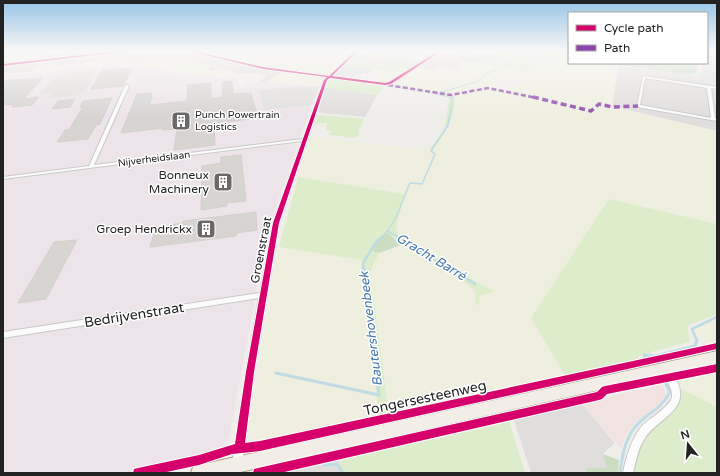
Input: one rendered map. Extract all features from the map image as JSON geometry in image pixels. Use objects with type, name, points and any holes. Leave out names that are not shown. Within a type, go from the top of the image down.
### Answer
[{"type":"main road","name":"Tongersesteenweg","points":[[199,473],[237,462],[717,357]]},
{"type":"street","points":[[300,73],[382,84],[388,84],[405,73]]},
{"type":"street","name":"Groenstraat","points":[[237,462],[276,223],[323,86],[328,77],[332,73]]},
{"type":"street","points":[[709,87],[715,119],[638,106],[644,77],[717,88]]},
{"type":"street","points":[[91,167],[127,86]]},
{"type":"street","name":"Nijverheidslaan","points":[[3,178],[304,140]]},
{"type":"street","name":"Bedrijvenstraat","points":[[3,335],[264,294]]},
{"type":"street","points":[[628,473],[631,458],[637,442],[644,430],[669,412],[675,402],[677,391],[673,381],[664,369]]},
{"type":"shaded area","points":[[33,73],[179,73],[239,80],[240,87],[247,86],[246,81],[319,86],[299,139],[99,165],[96,162],[133,78],[130,78],[89,164],[80,167],[3,176],[3,76]]},
{"type":"shaded area","points":[[96,73],[84,92],[76,96],[45,99],[54,94],[40,94],[55,77],[60,74]]},
{"type":"shaded area","points":[[256,73],[281,73],[267,82],[259,82],[267,76]]},
{"type":"shaded area","points":[[335,73],[358,73],[350,79],[331,77]]},
{"type":"shaded area","points":[[617,73],[675,73],[697,76],[701,84],[679,81],[717,90],[717,131],[612,106]]},
{"type":"shaded area","points":[[700,73],[717,73],[717,86],[700,83]]},
{"type":"shaded area","points":[[303,86],[319,87],[312,105],[264,110],[259,90]]},
{"type":"shaded area","points":[[326,88],[377,95],[365,117],[323,113],[319,112],[319,110]]},
{"type":"shaded area","points":[[287,144],[298,144],[268,230],[229,437],[224,447],[178,463],[134,473],[3,473],[3,180]]},
{"type":"shaded area","points":[[659,383],[665,389],[666,396],[659,407],[635,423],[627,434],[621,448],[581,403],[660,385]]},
{"type":"shaded area","points":[[581,403],[615,443],[603,454],[607,468],[586,468],[587,473],[531,473],[513,417]]},
{"type":"shaded area","points":[[339,457],[341,473],[274,473]]},
{"type":"green space","points":[[188,73],[218,73],[227,76],[224,78]]},
{"type":"green space","points":[[281,73],[292,73],[323,78],[319,86],[267,82]]},
{"type":"green space","points":[[304,73],[332,73],[325,76]]},
{"type":"green space","points":[[404,73],[390,82],[373,83],[379,75],[369,74]]},
{"type":"green space","points":[[407,73],[617,73],[612,106],[597,103],[592,110],[504,89],[520,86],[524,81],[513,78],[488,87],[452,95],[389,85]]},
{"type":"green space","points":[[678,73],[695,73],[692,75]]},
{"type":"green space","points":[[331,79],[386,85],[454,96],[454,111],[452,118],[441,138],[432,150],[429,150],[445,129],[449,97],[386,86],[377,95],[326,88]]},
{"type":"green space","points":[[489,88],[594,112],[600,105],[717,131],[717,224],[609,199],[531,318],[566,377],[389,416],[370,272],[379,253],[401,245],[411,248],[470,286],[475,291],[474,296],[479,298],[485,294],[478,281],[398,235],[396,228],[403,194],[298,177],[310,137],[432,150],[445,133],[448,134],[452,124],[456,96]]},
{"type":"green space","points":[[318,115],[364,119],[358,132],[360,132],[358,136],[354,138],[329,135],[332,131],[326,130],[327,123],[315,123]]},
{"type":"green space","points":[[298,177],[404,194],[396,228],[398,235],[494,292],[482,295],[479,298],[479,304],[476,305],[475,291],[470,286],[411,248],[401,245],[393,236],[369,250],[379,253],[370,272],[389,416],[379,418],[361,266],[362,260],[279,247]]},
{"type":"green space","points":[[609,199],[717,224],[717,314],[687,326],[690,342],[638,357],[639,361],[566,377],[531,318]]},
{"type":"green space","points":[[388,233],[401,245],[379,253],[369,250],[380,237]]},
{"type":"green space","points":[[279,247],[362,260],[361,266],[379,418],[256,444],[252,440],[250,426],[272,282]]},
{"type":"green space","points":[[717,320],[717,345],[707,345],[697,333],[696,328]]},
{"type":"green space","points":[[717,369],[717,407],[681,389],[679,377]]},
{"type":"green space","points":[[681,389],[717,407],[717,473],[631,473],[633,461],[647,433],[672,412],[679,403]]},
{"type":"green space","points":[[508,418],[525,473],[341,473],[339,457]]},
{"type":"green space","points":[[603,454],[619,460],[618,473],[587,473],[586,468],[607,468]]},
{"type":"building","points":[[101,73],[130,73],[123,86],[91,89]]},
{"type":"building","points":[[43,78],[23,99],[39,97],[32,105],[12,107],[15,104],[3,105],[3,81]]},
{"type":"building","name":"Punch Powertrain Logistics","points":[[232,81],[233,94],[251,93],[257,114],[254,114],[255,118],[214,124],[215,145],[174,150],[177,129],[162,130],[162,128],[121,133],[137,94],[152,93],[150,105],[187,101],[188,85],[211,83],[211,99],[223,97],[222,82]]},
{"type":"building","points":[[112,98],[100,124],[96,125],[88,139],[57,142],[65,130],[69,130],[83,107],[80,107],[83,101]]},
{"type":"building","points":[[75,99],[70,107],[52,109],[58,101]]},
{"type":"building","name":"Bonneux Machinery","points":[[241,155],[246,201],[227,203],[227,206],[201,210],[202,166],[221,163],[221,157]]},
{"type":"building","name":"Groep Hendrickx","points":[[256,212],[257,230],[237,233],[236,236],[150,247],[156,227],[183,223],[183,221]]},
{"type":"building","points":[[77,240],[46,299],[18,303],[54,242]]},
{"type":"waterway","name":"Bautershovenbeek","points":[[453,98],[435,94],[476,82],[488,73]]},
{"type":"waterway","points":[[696,73],[699,74],[700,83],[717,86]]},
{"type":"waterway","name":"Bautershovenbeek","points":[[381,237],[395,219],[410,183],[422,184],[435,154],[431,151],[448,125],[453,98]]},
{"type":"waterway","name":"Gracht Barré","points":[[388,231],[399,238]]},
{"type":"waterway","name":"Bautershovenbeek","points":[[373,341],[363,263],[376,242],[381,237]]},
{"type":"waterway","name":"Gracht Barré","points":[[398,237],[475,284]]},
{"type":"waterway","points":[[697,341],[692,329],[717,317]]},
{"type":"waterway","name":"Bautershovenbeek","points":[[276,373],[379,395],[373,340]]},
{"type":"waterway","points":[[645,359],[644,355],[656,356],[695,346],[697,341]]},
{"type":"waterway","points":[[620,473],[624,448],[635,427],[658,407],[670,392],[665,382]]},
{"type":"waterway","points":[[324,465],[337,464],[343,473]]},
{"type":"marked path","points":[[388,85],[451,95],[488,88],[507,91],[591,111],[599,104],[612,107],[638,106]]},
{"type":"cycle path","points":[[303,73],[385,84],[390,83],[406,73]]},
{"type":"cycle path","points":[[239,448],[250,372],[276,223],[326,80],[333,73]]},
{"type":"cycle path","points":[[138,473],[199,460],[232,449],[260,446],[717,346]]},
{"type":"cycle path","points":[[258,473],[599,396],[605,390],[717,368]]},
{"type":"place","name":"Punch Powertrain Logistics","points":[[181,121]]},
{"type":"place","name":"Bonneux Machinery","points":[[223,182]]},
{"type":"place","name":"Groep Hendrickx","points":[[206,229]]}]
